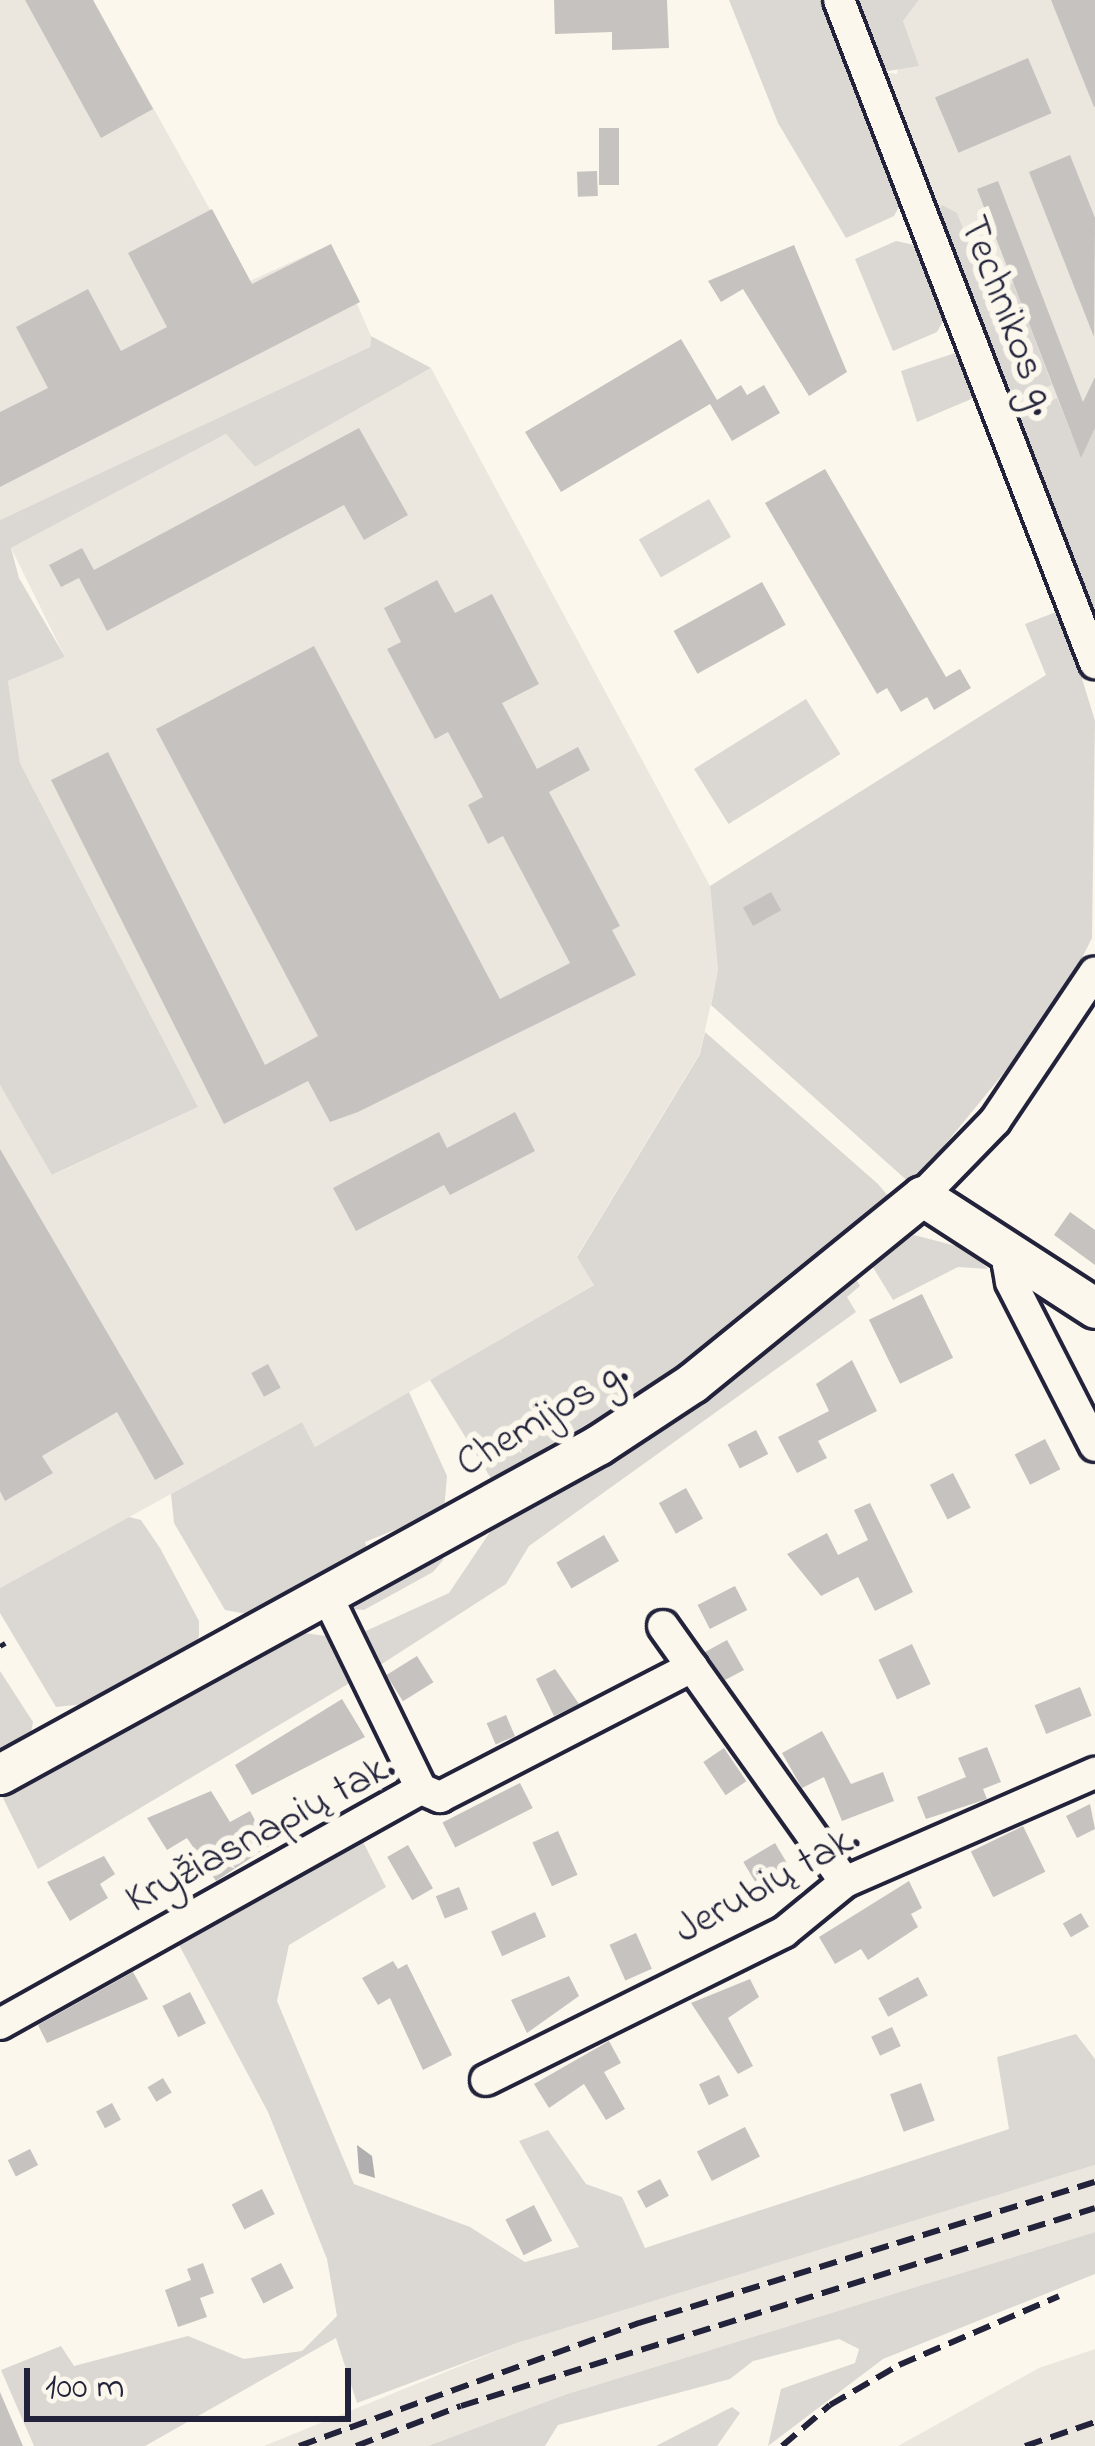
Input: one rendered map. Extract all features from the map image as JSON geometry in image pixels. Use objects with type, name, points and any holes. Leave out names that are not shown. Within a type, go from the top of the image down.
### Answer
[{"type":"main road","points":[[922,1196],[1095,1308]]},
{"type":"main road","name":"Chemijos g.","points":[[0,1774],[520,1492],[692,1383],[922,1196]]},
{"type":"street","name":"Technikos g.","points":[[839,0],[1095,663]]},
{"type":"street","points":[[922,1196],[995,1121],[1095,972]]},
{"type":"street","points":[[1016,1256],[1008,1265],[1011,1282],[1095,1447]]},
{"type":"street","points":[[327,1596],[421,1789]]},
{"type":"street","points":[[663,1626],[845,1882]]},
{"type":"street","name":"Kryžiasnapių tak.","points":[[0,2024],[421,1789],[440,1797],[692,1667]]},
{"type":"street","name":"Jerubių tak.","points":[[486,2080],[784,1932],[845,1882],[1095,1773]]},
{"type":"shaded area","points":[[0,0],[93,0],[250,281],[331,244],[371,336],[370,347],[0,520]]},
{"type":"shaded area","points":[[729,0],[823,0],[900,205],[894,216],[846,238],[778,123]]},
{"type":"shaded area","points":[[853,0],[919,0],[903,21],[919,66],[882,72]]},
{"type":"shaded area","points":[[919,0],[1095,0],[1095,428],[1054,509],[882,72],[897,74],[903,21]]},
{"type":"shaded area","points":[[942,205],[957,213],[987,291],[1013,283],[1052,385],[1009,399],[935,216]]},
{"type":"shaded area","points":[[896,241],[919,246],[945,318],[937,332],[893,351],[855,259]]},
{"type":"shaded area","points":[[371,336],[431,368],[255,467],[226,434],[11,548],[19,578],[65,657],[8,681],[20,763],[198,1107],[52,1175],[0,1085],[0,520],[370,347]]},
{"type":"shaded area","points":[[955,353],[976,397],[917,422],[901,371]]},
{"type":"shaded area","points":[[431,368],[710,886],[718,971],[700,1053],[577,1256],[595,1284],[315,1447],[302,1422],[0,1588],[0,1085],[53,1175],[198,1107],[20,763],[8,681],[65,657],[11,548],[226,434],[255,467]]},
{"type":"shaded area","points":[[1057,398],[1081,457],[1095,428],[1095,615],[1018,419]]},
{"type":"shaded area","points":[[709,499],[731,537],[661,578],[639,540]]},
{"type":"shaded area","points":[[1061,610],[1095,721],[1092,938],[1057,1008],[912,1185],[711,1005],[718,970],[710,886],[1046,675],[1025,624]]},
{"type":"shaded area","points":[[806,699],[840,754],[729,824],[694,769]]},
{"type":"shaded area","points":[[705,1032],[878,1184],[888,1196],[885,1210],[691,1364],[589,1431],[492,1480],[430,1380],[594,1285],[577,1257],[700,1054]]},
{"type":"shaded area","points":[[914,1235],[968,1249],[988,1269],[958,1267],[893,1300],[871,1264]]},
{"type":"shaded area","points":[[856,1279],[860,1286],[847,1297],[856,1312],[529,1546],[506,1584],[374,1669],[357,1635],[449,1593],[492,1529],[666,1422]]},
{"type":"shaded area","points":[[409,1392],[447,1476],[444,1510],[365,1542],[368,1552],[257,1616],[225,1610],[174,1523],[171,1494],[302,1422],[315,1447]]},
{"type":"shaded area","points":[[129,1517],[141,1520],[160,1548],[199,1621],[199,1636],[193,1648],[93,1703],[56,1707],[0,1613],[0,1588]]},
{"type":"shaded area","points":[[434,1555],[444,1559],[433,1572],[364,1610],[350,1609]]},
{"type":"shaded area","points":[[296,1632],[334,1637],[358,1678],[38,1869],[0,1792]]},
{"type":"shaded area","points":[[0,1671],[33,1722],[31,1733],[0,1754]]},
{"type":"shaded area","points":[[354,1824],[386,1887],[289,1945],[277,2001],[354,2184],[470,2227],[525,2262],[579,2247],[519,2141],[548,2130],[586,2184],[622,2197],[645,2248],[1009,2129],[997,2057],[1076,2034],[1095,2059],[1095,2165],[517,2343],[357,2403],[336,2338],[145,2446],[34,2446],[1,2370],[61,2346],[74,2366],[188,2336],[244,2359],[302,2351],[337,2316],[327,2259],[268,2112],[170,1928]]},
{"type":"shaded area","points":[[357,2145],[372,2156],[375,2178],[359,2173]]},
{"type":"shaded area","points":[[1095,2165],[1095,2232],[567,2394],[428,2446],[264,2446],[517,2343]]},
{"type":"shaded area","points":[[1095,2232],[1095,2274],[883,2359],[768,2446],[781,2389],[855,2363],[859,2349],[839,2339],[753,2361],[730,2379],[558,2425],[545,2446],[428,2446],[567,2394]]},
{"type":"shaded area","points":[[1095,2349],[1095,2446],[898,2446],[1039,2368]]},
{"type":"shaded area","points":[[732,2407],[740,2413],[717,2446],[656,2446]]},
{"type":"building","points":[[25,0],[93,0],[153,109],[101,138]]},
{"type":"building","points":[[554,0],[667,0],[669,48],[612,50],[612,32],[555,34]]},
{"type":"building","points":[[1051,0],[1095,0],[1094,107]]},
{"type":"building","points":[[1028,58],[1051,113],[958,153],[935,97]]},
{"type":"building","points":[[599,128],[619,128],[619,185],[599,185]]},
{"type":"building","points":[[1070,155],[1095,218],[1094,337],[1029,172]]},
{"type":"building","points":[[597,171],[598,196],[578,197],[577,172]]},
{"type":"building","points":[[998,181],[1083,402],[1095,377],[1095,428],[1081,458],[977,189]]},
{"type":"building","points":[[212,209],[252,284],[331,244],[360,302],[0,487],[0,412],[48,388],[16,327],[88,289],[121,351],[167,327],[128,253]]},
{"type":"building","points":[[794,245],[847,372],[809,396],[743,289],[721,302],[708,281]]},
{"type":"building","points":[[681,339],[717,400],[741,385],[747,395],[764,385],[780,413],[732,441],[710,404],[561,492],[525,432]]},
{"type":"building","points":[[359,428],[408,515],[364,540],[344,505],[107,631],[79,578],[61,587],[49,565],[82,548],[94,570]]},
{"type":"building","points":[[825,469],[946,677],[960,669],[971,688],[934,710],[927,697],[901,712],[887,688],[877,694],[765,503]]},
{"type":"building","points":[[437,580],[455,613],[492,594],[539,684],[502,703],[537,769],[578,747],[590,770],[549,792],[620,926],[612,930],[636,975],[358,1112],[330,1122],[308,1081],[224,1124],[51,780],[108,752],[265,1065],[318,1036],[156,729],[314,646],[500,999],[570,963],[503,836],[488,844],[468,805],[483,797],[448,732],[435,739],[387,649],[401,642],[384,608]]},
{"type":"building","points":[[762,582],[786,625],[697,674],[674,631]]},
{"type":"building","points":[[771,892],[781,910],[753,926],[743,908]]},
{"type":"building","points":[[515,1112],[535,1151],[450,1195],[444,1185],[356,1231],[333,1188],[439,1132],[447,1148]]},
{"type":"building","points":[[0,1149],[184,1464],[155,1480],[117,1412],[42,1456],[53,1473],[5,1501],[0,1491]]},
{"type":"building","points":[[1070,1212],[1095,1230],[1095,1265],[1054,1235]]},
{"type":"building","points":[[922,1294],[953,1358],[900,1384],[869,1320]]},
{"type":"building","points":[[852,1360],[877,1411],[818,1441],[827,1458],[797,1473],[778,1437],[829,1411],[816,1384]]},
{"type":"building","points":[[268,1364],[281,1388],[264,1397],[251,1373]]},
{"type":"building","points":[[756,1430],[768,1454],[740,1469],[727,1445]]},
{"type":"building","points":[[1045,1439],[1060,1469],[1030,1485],[1015,1454]]},
{"type":"building","points":[[953,1473],[971,1508],[948,1520],[930,1485]]},
{"type":"building","points":[[686,1488],[703,1519],[676,1534],[659,1503]]},
{"type":"building","points":[[870,1503],[913,1592],[875,1611],[858,1577],[821,1596],[787,1554],[827,1533],[838,1555],[868,1540],[854,1510]]},
{"type":"building","points":[[604,1535],[619,1561],[571,1588],[556,1562]]},
{"type":"building","points":[[735,1586],[747,1610],[710,1629],[698,1605]]},
{"type":"building","points":[[727,1640],[744,1670],[725,1680],[705,1652]]},
{"type":"building","points":[[912,1644],[931,1684],[897,1700],[878,1660]]},
{"type":"building","points":[[417,1656],[433,1682],[403,1701],[386,1675]]},
{"type":"building","points":[[555,1669],[579,1704],[554,1716],[536,1679]]},
{"type":"building","points":[[1080,1687],[1092,1716],[1046,1734],[1035,1705]]},
{"type":"building","points":[[342,1699],[365,1737],[252,1795],[235,1765]]},
{"type":"building","points":[[506,1715],[515,1736],[496,1744],[487,1723]]},
{"type":"building","points":[[822,1731],[851,1784],[883,1772],[894,1801],[842,1821],[824,1777],[802,1788],[782,1753]]},
{"type":"building","points":[[987,1747],[1001,1782],[983,1789],[987,1799],[926,1819],[917,1797],[966,1777],[958,1758]]},
{"type":"building","points":[[724,1748],[746,1781],[726,1795],[703,1762]]},
{"type":"building","points":[[520,1783],[533,1808],[455,1847],[442,1822]]},
{"type":"building","points":[[211,1791],[230,1822],[250,1811],[269,1846],[216,1881],[187,1838],[167,1850],[147,1818]]},
{"type":"building","points":[[1090,1804],[1095,1829],[1077,1838],[1066,1816]]},
{"type":"building","points":[[1023,1826],[1045,1872],[993,1897],[971,1851]]},
{"type":"building","points":[[558,1831],[578,1875],[552,1886],[532,1842]]},
{"type":"building","points":[[775,1843],[789,1866],[757,1885],[743,1862]]},
{"type":"building","points":[[408,1845],[433,1888],[412,1900],[387,1857]]},
{"type":"building","points":[[104,1856],[115,1874],[100,1884],[108,1898],[70,1921],[47,1882]]},
{"type":"building","points":[[909,1881],[922,1908],[911,1914],[918,1927],[868,1960],[861,1949],[835,1964],[819,1937]]},
{"type":"building","points":[[459,1887],[468,1909],[445,1919],[436,1896]]},
{"type":"building","points":[[535,1912],[546,1937],[502,1956],[491,1932]]},
{"type":"building","points":[[1081,1913],[1089,1927],[1071,1937],[1063,1924]]},
{"type":"building","points":[[636,1933],[652,1969],[625,1980],[610,1945]]},
{"type":"building","points":[[393,1961],[398,1969],[407,1964],[452,2055],[423,2070],[390,1998],[378,2005],[362,1978]]},
{"type":"building","points":[[133,1972],[148,1999],[47,2043],[38,2025]]},
{"type":"building","points":[[569,1976],[579,1996],[527,2033],[511,2000]]},
{"type":"building","points":[[918,1977],[928,1996],[888,2017],[878,1998]]},
{"type":"building","points":[[750,1979],[759,1997],[728,2018],[753,2066],[738,2074],[691,2003]]},
{"type":"building","points":[[190,1992],[206,2023],[178,2037],[162,2006]]},
{"type":"building","points":[[892,2027],[901,2046],[880,2056],[871,2037]]},
{"type":"building","points":[[609,2041],[621,2063],[604,2072],[625,2109],[606,2120],[584,2084],[549,2108],[534,2084]]},
{"type":"building","points":[[719,2075],[729,2096],[709,2105],[699,2084]]},
{"type":"building","points":[[163,2078],[172,2093],[156,2102],[148,2087]]},
{"type":"building","points":[[921,2083],[935,2121],[904,2132],[890,2094]]},
{"type":"building","points":[[112,2103],[121,2120],[105,2128],[96,2111]]},
{"type":"building","points":[[745,2127],[760,2156],[712,2181],[697,2152]]},
{"type":"building","points":[[30,2149],[38,2165],[16,2176],[8,2160]]},
{"type":"building","points":[[660,2179],[669,2196],[646,2208],[637,2191]]},
{"type":"building","points":[[262,2189],[275,2214],[244,2229],[232,2204]]},
{"type":"building","points":[[534,2205],[552,2241],[524,2255],[505,2220]]},
{"type":"building","points":[[203,2263],[214,2293],[200,2298],[207,2317],[178,2327],[165,2290],[191,2280],[187,2269]]},
{"type":"building","points":[[281,2263],[294,2288],[263,2303],[251,2278]]},
{"type":"building","points":[[0,2392],[23,2446],[0,2446]]},
{"type":"railway","points":[[299,2446],[639,2323],[1095,2182]]},
{"type":"railway","points":[[356,2446],[461,2406],[1095,2208]]},
{"type":"railway","points":[[782,2446],[830,2405],[899,2365],[1059,2296]]},
{"type":"railway","points":[[1025,2446],[1095,2422]]}]
